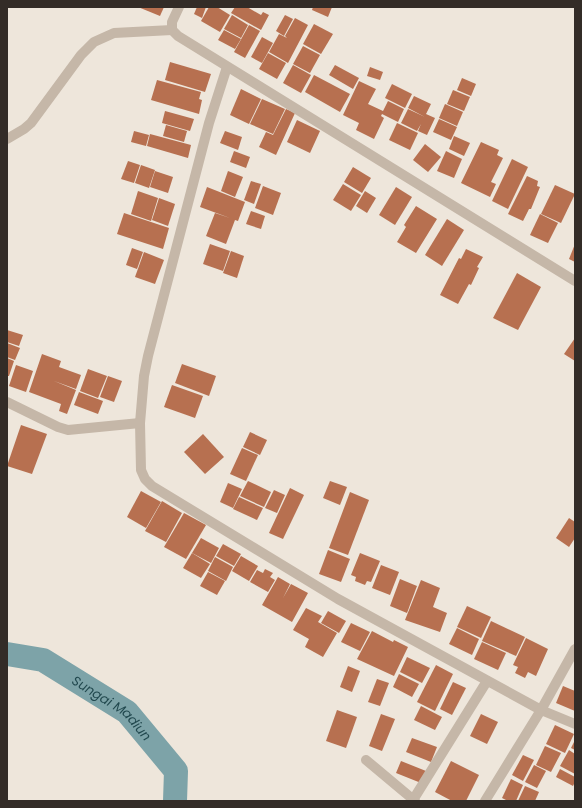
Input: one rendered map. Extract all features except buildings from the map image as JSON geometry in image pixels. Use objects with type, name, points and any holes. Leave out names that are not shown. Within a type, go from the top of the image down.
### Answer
[{"type":"street","points":[[179,7],[172,22],[172,30],[178,36],[575,281]]},
{"type":"street","points":[[7,139],[31,123],[81,55],[94,42],[114,33],[172,30]]},
{"type":"street","points":[[227,67],[209,123],[144,376],[140,423],[141,470],[145,479],[152,486],[338,599],[541,710],[575,724]]},
{"type":"street","points":[[7,402],[58,427],[68,430],[140,423]]},
{"type":"street","points":[[485,801],[541,710],[575,649]]},
{"type":"street","points":[[366,760],[414,800],[487,681]]},
{"type":"waterway","name":"Sungai Madiun","points":[[7,654],[43,660],[127,712],[176,771],[175,801]]}]
